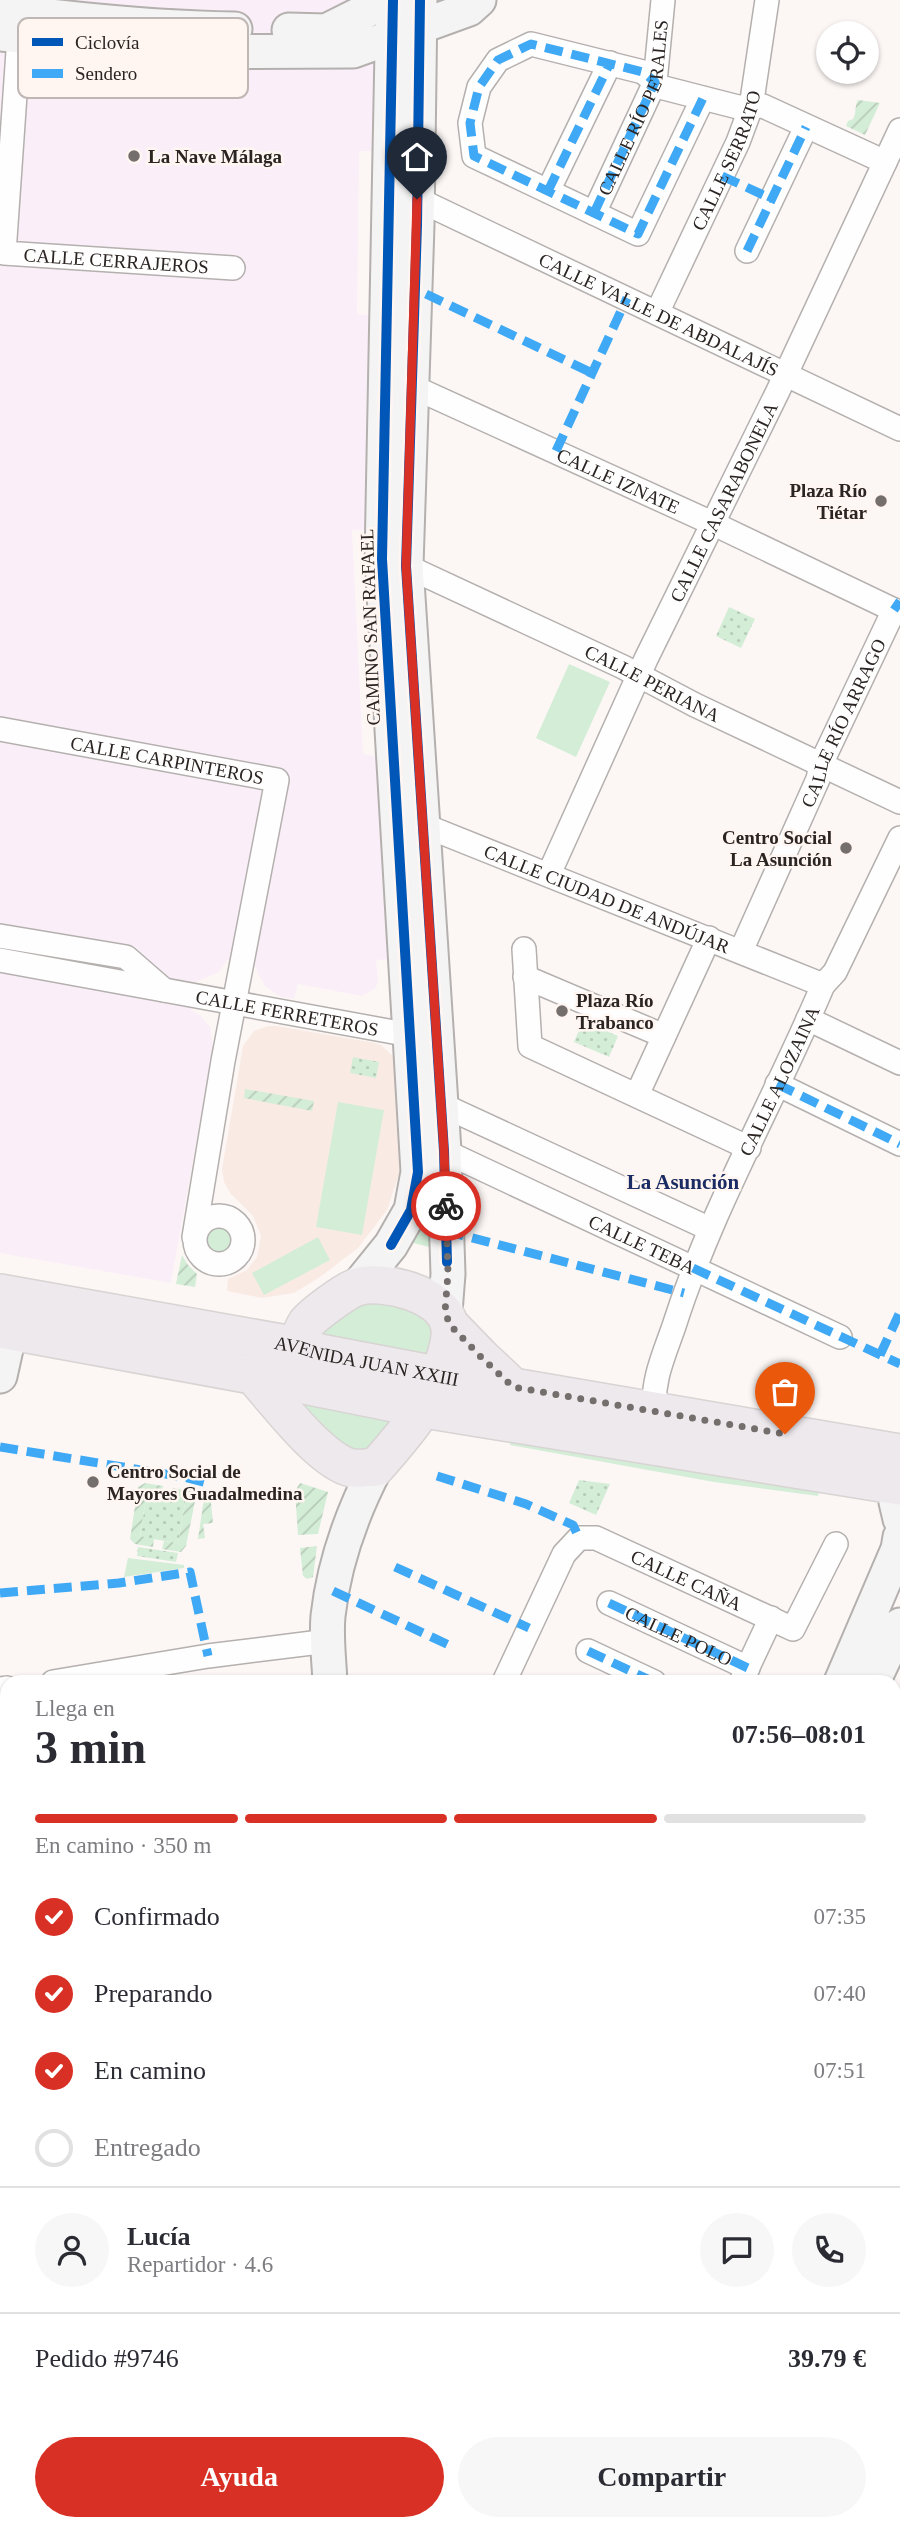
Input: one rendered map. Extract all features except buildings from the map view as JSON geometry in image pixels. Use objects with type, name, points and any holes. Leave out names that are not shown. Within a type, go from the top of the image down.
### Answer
[{"type":"main road","points":[[248,30],[326,31],[372,8],[378,0]]},
{"type":"main road","name":"CAMINO SAN RAFAEL","points":[[393,0],[411,20],[418,70],[417,199],[406,566],[444,1151],[447,1319]]},
{"type":"main road","points":[[248,52],[353,51],[411,20],[469,9],[478,0]]},
{"type":"main road","points":[[0,10],[64,18]]},
{"type":"main road","name":"CAMINO SAN RAFAEL","points":[[356,1287],[391,1245],[411,1210],[418,1172],[382,559],[411,20]]},
{"type":"main road","points":[[292,1382],[298,1346],[306,1324],[356,1287],[383,1286],[403,1288],[423,1295],[513,1387]]},
{"type":"main road","name":"AVENIDA JUAN XXIII","points":[[0,1293],[298,1346],[320,1353],[441,1376],[655,1413],[897,1486]]},
{"type":"main road","points":[[0,1376],[5,1330],[69,1305]]},
{"type":"main road","points":[[330,1675],[328,1617],[338,1555],[359,1499],[376,1467],[424,1409],[441,1376],[450,1342],[447,1319]]},
{"type":"main road","name":"AVENIDA JUAN XXIII","points":[[5,1330],[424,1409],[897,1486]]},
{"type":"main road","points":[[253,1375],[308,1437],[329,1456],[350,1469],[376,1467]]},
{"type":"main road","points":[[844,1675],[898,1549],[897,1486]]},
{"type":"main road","points":[[876,1675],[899,1630]]},
{"type":"street","name":"CALLE RÍO PERALES","points":[[594,213],[655,82],[663,0]]},
{"type":"street","name":"CALLE SERRATO","points":[[657,313],[738,142],[751,107],[767,0]]},
{"type":"street","name":"CALLE CERRAJEROS","points":[[9,36],[4,253],[233,268]]},
{"type":"street","points":[[703,98],[638,234],[474,156],[470,123],[480,87],[498,60],[531,44],[643,72],[660,87],[703,98],[738,107],[763,106],[885,162]]},
{"type":"street","points":[[548,191],[610,63]]},
{"type":"street","points":[[747,251],[806,127]]},
{"type":"street","name":"CALLE CASARABONELA","points":[[549,874],[639,676],[786,374],[900,130]]},
{"type":"street","name":"CALLE VALLE DE ABDALAJÍS","points":[[417,199],[900,429]]},
{"type":"street","name":"CALLE IZNATE","points":[[411,387],[714,524],[897,612]]},
{"type":"street","name":"CALLE PERIANA","points":[[406,566],[900,802]]},
{"type":"street","name":"CALLE RÍO ARRAGO","points":[[741,951],[818,779],[821,764],[897,612]]},
{"type":"street","name":"CALLE CARPINTEROS","points":[[0,729],[277,780],[235,1003]]},
{"type":"street","points":[[399,848],[408,832],[423,825]]},
{"type":"street","name":"CALLE CIUDAD DE ANDÚJAR","points":[[423,825],[823,985]]},
{"type":"street","name":"CALLE ALOZAINA","points":[[655,1413],[655,1380],[709,1229],[823,985],[835,972],[900,838]]},
{"type":"street","points":[[0,936],[126,957],[164,990]]},
{"type":"street","points":[[637,1095],[709,938]]},
{"type":"street","points":[[524,950],[530,1046],[748,1148]]},
{"type":"street","name":"CALLE FERRETEROS","points":[[0,960],[410,1035]]},
{"type":"street","points":[[525,977],[664,1036]]},
{"type":"street","points":[[203,1191],[223,1216],[235,1221],[242,1231],[243,1244],[240,1254],[222,1265],[203,1259],[197,1252],[194,1237],[235,1003]]},
{"type":"street","points":[[808,1019],[900,1063]]},
{"type":"street","points":[[777,1084],[900,1144]]},
{"type":"street","points":[[440,1104],[709,1229]]},
{"type":"street","name":"CALLE TEBA","points":[[444,1151],[840,1337]]},
{"type":"street","points":[[194,1237],[200,1224],[206,1219],[223,1216]]},
{"type":"street","name":"CALLE CAÑA","points":[[507,1675],[564,1554],[579,1538],[596,1538],[793,1629],[836,1544]]},
{"type":"street","name":"CALLE POLO","points":[[609,1603],[745,1675]]},
{"type":"street","points":[[745,1675],[771,1618]]},
{"type":"street","points":[[95,1675],[208,1656],[328,1641]]},
{"type":"street","points":[[588,1651],[639,1675]]},
{"type":"shaded area","points":[[0,0],[377,0],[374,151],[359,151],[357,314],[371,315],[367,530],[352,530],[363,754],[377,757],[390,959],[376,960],[376,988],[362,996],[298,984],[294,999],[281,997],[265,986],[257,967],[227,960],[219,972],[196,982],[191,1010],[201,1016],[210,1027],[213,1048],[171,1283],[0,1253]]},
{"type":"shaded area","points":[[268,1026],[375,1043],[392,1055],[396,1061],[401,1168],[387,1210],[358,1248],[294,1293],[262,1298],[227,1291],[228,1279],[247,1270],[257,1257],[261,1236],[253,1216],[230,1193],[224,1182],[222,1169],[243,1046],[254,1031]]},
{"type":"green space","points":[[858,100],[880,103],[865,135],[846,126],[848,121],[853,119]]},
{"type":"green space","points":[[729,607],[755,619],[741,648],[716,636]]},
{"type":"green space","points":[[569,664],[610,682],[576,757],[536,738]]},
{"type":"green space","points":[[583,1021],[618,1036],[609,1057],[574,1042]]},
{"type":"green space","points":[[353,1057],[379,1062],[376,1078],[350,1073]]},
{"type":"green space","points":[[245,1089],[314,1101],[312,1111],[244,1098]]},
{"type":"green space","points":[[338,1102],[384,1110],[362,1235],[316,1227]]},
{"type":"green space","points":[[428,1194],[437,1249],[409,1242]]},
{"type":"green space","points":[[220,1224],[232,1228],[236,1240],[232,1252],[220,1256],[208,1252],[204,1240],[208,1228]]},
{"type":"green space","points":[[318,1237],[330,1260],[264,1295],[252,1273]]},
{"type":"green space","points":[[182,1255],[197,1274],[195,1287],[176,1284]]},
{"type":"green space","points":[[385,1300],[436,1322],[433,1360],[312,1340],[353,1304]]},
{"type":"green space","points":[[289,1398],[402,1414],[374,1451],[356,1458]]},
{"type":"green space","points":[[511,1435],[820,1487],[818,1496],[714,1482],[510,1445]]},
{"type":"green space","points":[[579,1480],[610,1484],[596,1515],[569,1503]]},
{"type":"green space","points":[[145,1483],[163,1486],[162,1494],[147,1492],[140,1536],[154,1539],[153,1547],[135,1544],[130,1539],[138,1487]]},
{"type":"green space","points":[[300,1483],[328,1492],[318,1534],[298,1535],[295,1491]]},
{"type":"green space","points":[[173,1488],[191,1491],[196,1496],[186,1546],[181,1552],[162,1549],[164,1541],[178,1543],[186,1498],[171,1495]]},
{"type":"green space","points":[[147,1491],[186,1498],[178,1543],[140,1537]]},
{"type":"green space","points":[[205,1492],[210,1493],[213,1523],[203,1524],[205,1538],[198,1539]]},
{"type":"green space","points":[[317,1546],[313,1577],[307,1579],[303,1576],[300,1548]]},
{"type":"green space","points":[[138,1547],[178,1553],[176,1562],[137,1556]]},
{"type":"green space","points":[[128,1558],[184,1565],[184,1568],[124,1577]]},
{"type":"marked path","points":[[594,213],[655,82],[643,72],[531,44],[498,60],[479,87],[470,123],[474,156],[638,234],[703,98]]},
{"type":"marked path","points":[[548,191],[610,63]]},
{"type":"marked path","points":[[747,251],[806,127]]},
{"type":"marked path","points":[[722,176],[772,199]]},
{"type":"marked path","points":[[426,294],[592,373]]},
{"type":"marked path","points":[[556,451],[627,298]]},
{"type":"marked path","points":[[894,610],[900,601]]},
{"type":"marked path","points":[[777,1084],[900,1144]]},
{"type":"marked path","points":[[446,1231],[684,1293]]},
{"type":"marked path","points":[[693,1268],[900,1364]]},
{"type":"marked path","points":[[880,1355],[900,1312]]},
{"type":"marked path","points":[[0,1447],[184,1477],[211,1484]]},
{"type":"marked path","points":[[437,1476],[526,1504],[573,1525],[579,1538]]},
{"type":"marked path","points":[[395,1567],[529,1628]]},
{"type":"marked path","points":[[0,1593],[119,1583],[190,1572],[208,1656]]},
{"type":"marked path","points":[[333,1591],[451,1646]]},
{"type":"marked path","points":[[609,1603],[748,1668]]},
{"type":"marked path","points":[[588,1651],[639,1675]]},
{"type":"cycle path","points":[[391,1245],[411,1210],[418,1172],[382,559],[393,0]]},
{"type":"cycle path","points":[[420,0],[417,225],[406,566],[444,1151],[447,1262]]},
{"type":"way so far","points":[[446,1206],[448,1273],[445,1312],[450,1325],[513,1387],[785,1434]]},
{"type":"place","name":"La Nave Málaga","points":[[134,156]]},
{"type":"place","name":"Plaza Río Tiétar","points":[[881,501]]},
{"type":"place","name":"Centro Social La Asunción","points":[[846,848]]},
{"type":"place","name":"Plaza Río Trabanco","points":[[562,1011]]},
{"type":"place","name":"Centro Social de Mayores Guadalmedina","points":[[93,1482]]},
{"type":"district","name":"La Asunción","points":[[683,1182]]},
{"type":"route","points":[[417,199],[406,566],[446,1206]]}]
